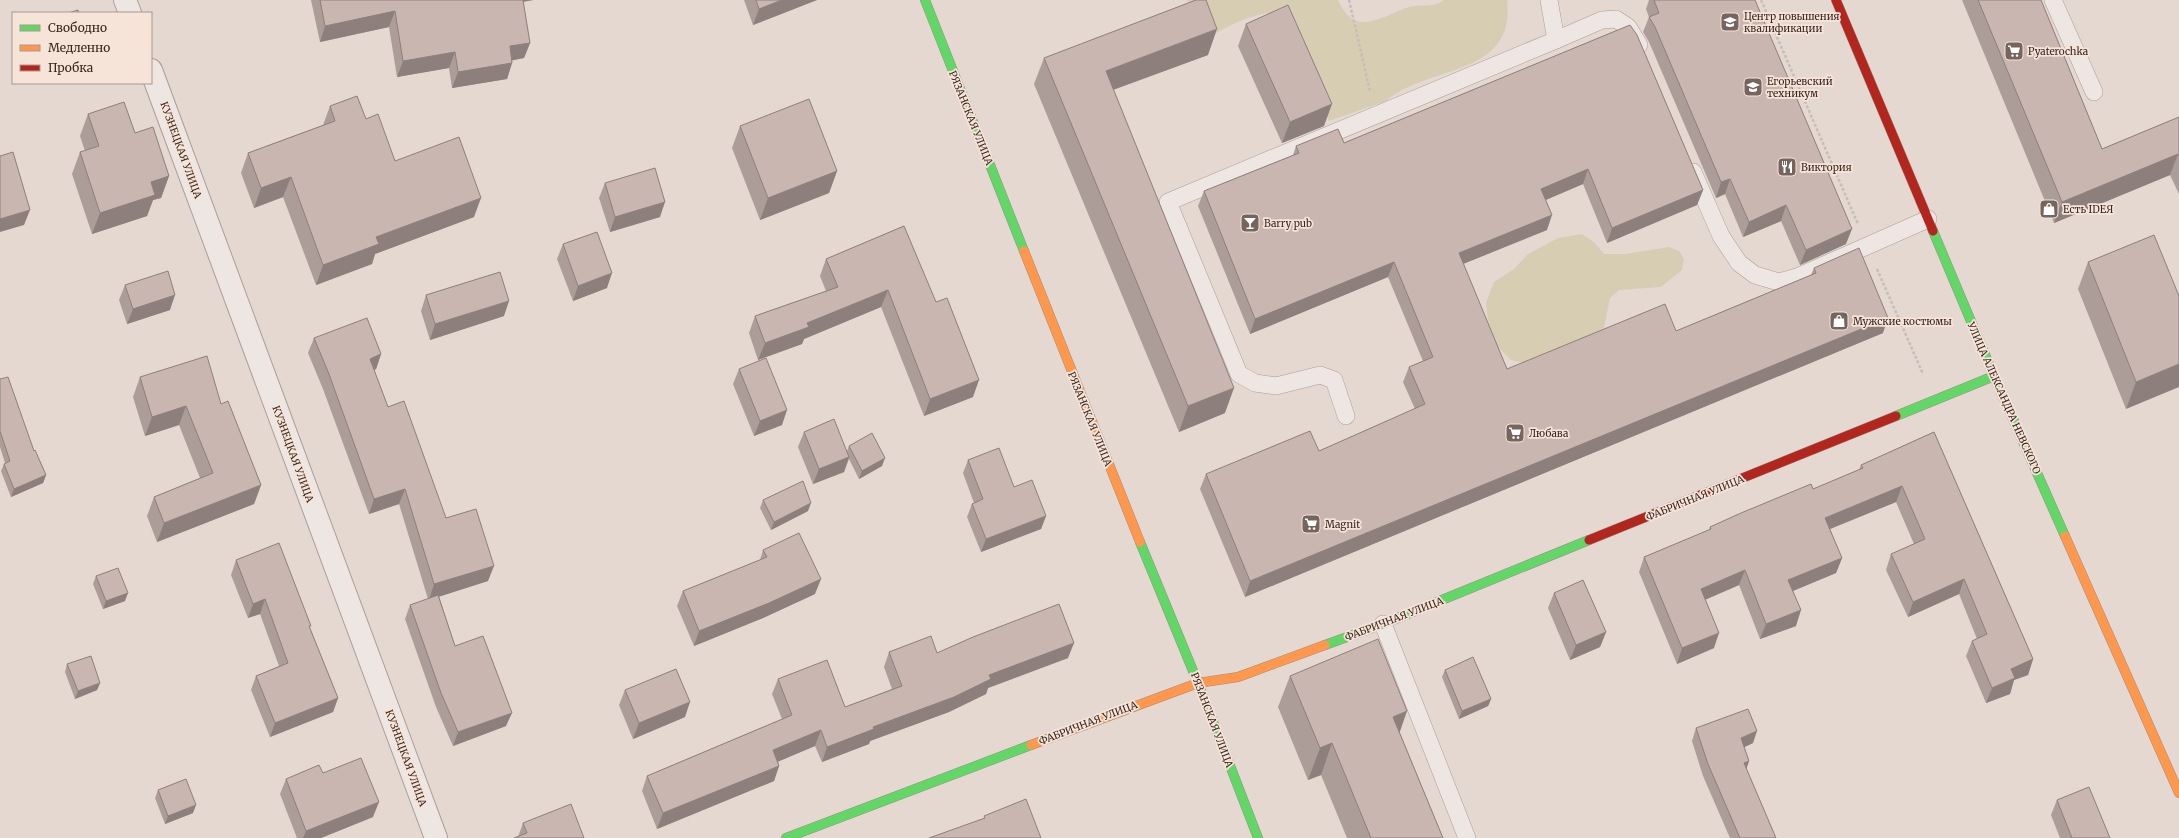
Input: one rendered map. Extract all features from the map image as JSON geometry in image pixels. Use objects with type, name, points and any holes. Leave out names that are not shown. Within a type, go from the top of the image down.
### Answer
[{"type":"street","points":[[125,0],[130,12]]},
{"type":"street","name":"РЯЗАНСКАЯ УЛИЦА","points":[[925,0],[1092,426],[1198,683],[1258,838]]},
{"type":"street","name":"УЛИЦА АЛЕКСАНДРА НЕВСКОГО","points":[[1836,0],[1994,376],[2179,793]]},
{"type":"street","name":"КУЗНЕЦКАЯ УЛИЦА","points":[[152,73],[436,838]]},
{"type":"street","name":"ФАБРИЧНАЯ УЛИЦА","points":[[786,838],[1129,706],[1198,683],[1238,677],[1383,624],[1994,376]]},
{"type":"lane","points":[[1549,0],[1556,40]]},
{"type":"lane","points":[[2053,0],[2094,92]]},
{"type":"lane","points":[[1346,416],[1334,380],[1320,375],[1276,386],[1255,383],[1240,374],[1168,202],[1377,117],[1602,20],[1616,19],[1628,27],[1646,61]]},
{"type":"lane","points":[[1686,156],[1721,236],[1739,263],[1755,275],[1779,282],[1797,277],[1928,219]]},
{"type":"lane","points":[[1383,624],[1466,838]]},
{"type":"path","points":[[1349,0],[1377,117]]},
{"type":"path","points":[[1761,0],[1934,400]]},
{"type":"shaded area","points":[[1187,0],[1338,0],[1344,11],[1353,20],[1368,22],[1380,19],[1409,7],[1432,5],[1444,0],[1507,0],[1506,25],[1498,43],[1484,56],[1466,66],[1404,89],[1386,101],[1329,121],[1287,27],[1274,12],[1242,20],[1213,35],[1195,14]]},
{"type":"shaded area","points":[[1582,234],[1594,242],[1604,254],[1625,254],[1670,247],[1680,252],[1684,259],[1682,270],[1661,287],[1619,290],[1610,298],[1604,328],[1585,340],[1524,363],[1511,360],[1497,346],[1488,320],[1486,303],[1494,282],[1514,269],[1528,254],[1558,238]]},
{"type":"building","points":[[320,0],[523,0],[530,43],[510,46],[512,63],[458,72],[455,52],[403,61],[395,11],[325,26]]},
{"type":"building","points":[[756,0],[782,0],[759,9]]},
{"type":"building","points":[[1196,0],[1206,0],[1217,29],[1106,71],[1234,388],[1188,406],[1044,58]]},
{"type":"building","points":[[1654,0],[1755,0],[1852,229],[1806,250],[1786,205],[1749,222],[1730,179],[1721,182],[1655,27],[1649,17],[1659,13]]},
{"type":"building","points":[[1978,0],[2041,0],[2102,149],[2179,117],[2179,156],[2178,154],[2062,202]]},
{"type":"building","points":[[1288,5],[1332,104],[1290,122],[1246,24]]},
{"type":"building","points":[[1630,25],[1637,35],[1703,190],[1612,228],[1588,169],[1541,189],[1552,215],[1459,253],[1507,369],[1665,304],[1676,331],[1816,273],[1814,268],[1859,248],[1888,318],[1250,581],[1206,474],[1310,431],[1319,451],[1425,404],[1409,367],[1433,357],[1394,262],[1255,319],[1204,191],[1299,153],[1296,146],[1338,129],[1344,143]]},
{"type":"building","points":[[357,96],[366,119],[378,114],[395,161],[459,137],[481,198],[376,237],[379,244],[323,265],[291,177],[261,188],[248,153],[335,121],[330,106]]},
{"type":"building","points":[[809,99],[837,171],[768,198],[740,126]]},
{"type":"building","points":[[124,102],[135,133],[153,127],[169,176],[151,182],[155,195],[100,213],[80,152],[99,146],[88,114]]},
{"type":"building","points":[[13,152],[30,210],[0,219],[0,156]]},
{"type":"building","points":[[655,168],[665,202],[615,217],[605,183]]},
{"type":"building","points":[[904,226],[936,302],[947,298],[979,380],[930,399],[888,290],[807,323],[809,327],[765,343],[755,316],[838,287],[826,259]]},
{"type":"building","points":[[597,232],[612,273],[578,286],[563,244]]},
{"type":"building","points":[[2154,235],[2179,296],[2179,364],[2136,382],[2088,262]]},
{"type":"building","points":[[168,271],[175,295],[133,309],[125,285]]},
{"type":"building","points":[[500,272],[509,301],[435,324],[426,295]]},
{"type":"building","points":[[367,318],[381,354],[370,359],[388,407],[404,401],[446,518],[476,509],[494,566],[434,584],[405,489],[374,499],[329,374],[314,338]]},
{"type":"building","points":[[207,356],[221,404],[228,401],[261,485],[164,523],[154,497],[213,473],[186,406],[152,417],[140,377]]},
{"type":"building","points":[[766,358],[787,410],[760,421],[739,369]]},
{"type":"building","points":[[8,377],[34,451],[35,450],[46,475],[14,489],[4,464],[10,461],[0,431],[0,379]]},
{"type":"building","points":[[834,419],[849,457],[819,469],[804,432]]},
{"type":"building","points":[[1934,432],[2033,659],[2011,669],[2015,678],[1992,688],[1972,641],[1987,634],[1964,579],[1913,602],[1891,554],[1925,539],[1902,486],[1825,518],[1842,558],[1788,580],[1801,610],[1766,624],[1745,570],[1701,589],[1719,633],[1682,648],[1644,557],[1711,529],[1710,527],[1741,513],[1811,484],[1813,489],[1863,468],[1861,465]]},
{"type":"building","points":[[872,433],[885,458],[862,471],[849,446]]},
{"type":"building","points":[[999,448],[1014,487],[1032,480],[1046,516],[986,539],[972,504],[983,499],[968,460]]},
{"type":"building","points":[[803,481],[811,503],[774,522],[763,500]]},
{"type":"building","points":[[799,533],[821,579],[769,603],[699,631],[683,591],[767,557],[763,550]]},
{"type":"building","points":[[279,543],[311,626],[309,626],[338,698],[275,723],[256,676],[288,663],[265,599],[253,604],[236,560]]},
{"type":"building","points":[[118,568],[128,593],[106,601],[96,576]]},
{"type":"building","points":[[1583,580],[1606,632],[1576,645],[1554,593]]},
{"type":"building","points":[[438,595],[455,646],[483,636],[512,713],[458,732],[441,693],[410,605]]},
{"type":"building","points":[[1059,604],[1074,643],[989,675],[991,679],[954,697],[873,727],[874,729],[827,747],[821,730],[773,750],[779,766],[663,813],[647,776],[792,715],[778,679],[827,660],[845,707],[902,686],[889,652],[931,636],[937,653],[973,637]]},
{"type":"building","points":[[1378,639],[1407,711],[1393,717],[1443,838],[1371,838],[1332,743],[1320,748],[1290,676]]},
{"type":"building","points":[[91,656],[100,683],[78,691],[67,664]]},
{"type":"building","points":[[1473,657],[1491,699],[1462,711],[1445,670]]},
{"type":"building","points":[[676,669],[690,702],[639,723],[625,690]]},
{"type":"building","points":[[1748,709],[1757,731],[1741,738],[1749,761],[1744,763],[1776,838],[1740,838],[1708,764],[1696,728]]},
{"type":"building","points":[[361,758],[379,802],[306,831],[286,779],[319,765],[323,773]]},
{"type":"building","points":[[186,779],[196,805],[168,816],[158,790]]},
{"type":"building","points":[[2089,787],[2110,838],[2072,838],[2057,800]]},
{"type":"building","points":[[1026,799],[1041,838],[929,838],[985,818],[984,816]]},
{"type":"building","points":[[571,804],[584,838],[514,838],[527,833],[523,823]]},
{"type":"traffic: fast","points":[[925,0],[1024,251]]},
{"type":"traffic: fast","points":[[1933,231],[1994,376],[2065,536]]},
{"type":"traffic: fast","points":[[1896,416],[1994,376]]},
{"type":"traffic: fast","points":[[1325,645],[1383,624],[1589,540]]},
{"type":"traffic: fast","points":[[1140,542],[1198,683],[1258,838]]},
{"type":"traffic: fast","points":[[786,838],[1031,745]]},
{"type":"traffic: slow","points":[[1024,251],[1140,542]]},
{"type":"traffic: slow","points":[[2065,536],[2179,793]]},
{"type":"traffic: slow","points":[[1031,745],[1198,683],[1238,677],[1325,645]]},
{"type":"traffic: jam","points":[[1836,0],[1933,231]]},
{"type":"traffic: jam","points":[[1589,540],[1896,416]]},
{"type":"place","name":"Центр повышения квалификации","points":[[1730,22]]},
{"type":"place","name":"Pyaterochka","points":[[2014,51]]},
{"type":"place","name":"Егорьевский техникум","points":[[1753,87]]},
{"type":"place","name":"Виктория","points":[[1787,167]]},
{"type":"place","name":"Есть IDЕЯ","points":[[2049,209]]},
{"type":"place","name":"Barry pub","points":[[1250,223]]},
{"type":"place","name":"Мужские костюмы","points":[[1839,321]]},
{"type":"place","name":"Любава","points":[[1515,433]]},
{"type":"place","name":"Magnit","points":[[1311,524]]}]
